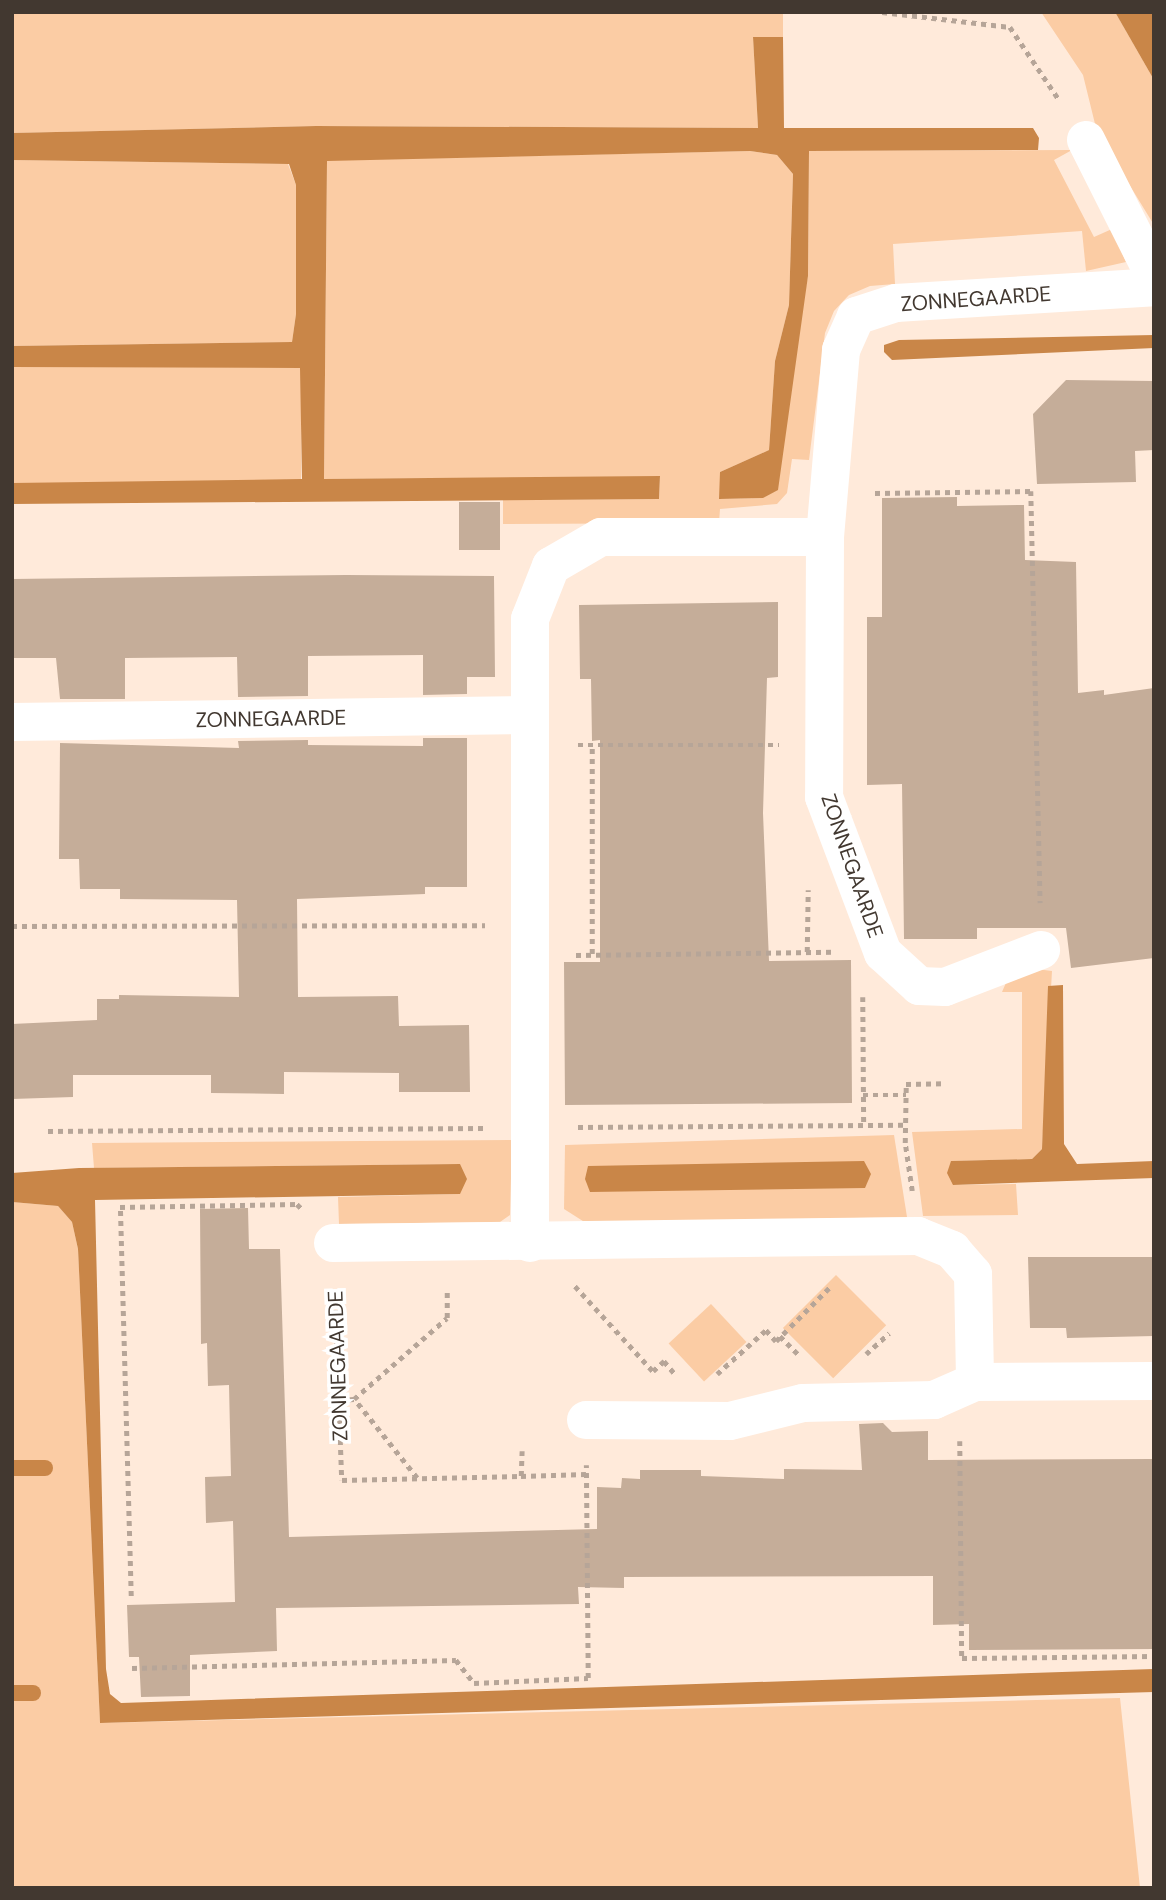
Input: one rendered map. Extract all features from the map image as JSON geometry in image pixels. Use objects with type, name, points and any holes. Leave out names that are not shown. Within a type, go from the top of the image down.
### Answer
[{"type":"street","points":[[1086,140],[1154,275]]},
{"type":"street","name":"ZONNEGAARDE","points":[[1041,950],[945,987],[919,986],[869,953],[824,797],[825,494],[841,349],[856,316],[895,303],[1154,287]]},
{"type":"street","points":[[530,1242],[532,1127],[529,730],[530,619],[535,600],[551,566],[576,548],[601,537],[825,537]]},
{"type":"street","name":"ZONNEGAARDE","points":[[12,722],[529,730]]},
{"type":"street","points":[[333,1243],[918,1236],[952,1250],[973,1274],[963,1387]]},
{"type":"street","points":[[586,1420],[730,1422],[803,1403],[934,1400],[963,1387],[1154,1381]]},
{"type":"path","points":[[882,12],[1010,27],[1086,140]]},
{"type":"path","points":[[825,494],[1031,491],[1041,950]]},
{"type":"path","points":[[529,730],[592,745],[825,745]]},
{"type":"path","points":[[592,745],[592,954]]},
{"type":"path","points":[[12,926],[531,940],[592,954],[869,953],[862,976],[864,1126]]},
{"type":"path","points":[[918,1236],[905,1125],[906,1084],[945,1083]]},
{"type":"path","points":[[863,1095],[906,1095]]},
{"type":"path","points":[[48,1131],[905,1125]]},
{"type":"path","points":[[131,1595],[120,1207],[297,1204],[333,1243]]},
{"type":"path","points":[[715,1377],[766,1330],[776,1340],[861,1257],[860,1238]]},
{"type":"path","name":"ZONNEGAARDE","points":[[333,1243],[342,1480],[586,1474]]},
{"type":"path","points":[[339,1400],[354,1399],[447,1318],[446,1275]]},
{"type":"path","points":[[571,1281],[653,1371],[664,1361],[679,1378]]},
{"type":"path","points":[[963,1387],[960,1427],[962,1658],[1154,1656]]},
{"type":"path","points":[[354,1399],[418,1478]]},
{"type":"path","points":[[132,1668],[456,1660],[474,1684],[588,1678],[586,1420]]},
{"type":"path","points":[[521,1476],[522,1451]]},
{"type":"shaded area","points":[[12,12],[783,12],[783,37],[753,37],[758,128],[316,126],[12,133]]},
{"type":"shaded area","points":[[1041,12],[1115,12],[1154,80],[1154,225],[1097,132],[1083,75]]},
{"type":"shaded area","points":[[1115,12],[1154,12],[1154,80]]},
{"type":"shaded area","points":[[753,37],[783,37],[784,128],[1033,128],[1039,138],[1038,150],[809,151],[808,276],[778,490],[763,498],[719,499],[720,472],[769,450],[775,361],[789,305],[793,174],[777,155],[750,151],[327,161],[324,479],[660,476],[659,499],[12,504],[12,483],[302,479],[300,368],[12,367],[12,346],[292,342],[296,314],[296,185],[289,164],[12,160],[12,133],[316,126],[758,128]]},
{"type":"shaded area","points":[[1072,150],[1054,160],[1094,237],[1112,229],[1126,262],[1086,271],[1082,231],[893,244],[895,284],[870,286],[849,295],[834,311],[825,333],[809,460],[792,459],[787,493],[777,504],[720,509],[719,523],[503,524],[503,500],[659,499],[660,477],[324,479],[327,160],[750,151],[777,155],[793,174],[789,305],[775,361],[769,450],[720,472],[720,499],[763,498],[808,276],[809,151]]},
{"type":"shaded area","points":[[12,160],[288,164],[296,185],[296,314],[292,342],[12,346]]},
{"type":"shaded area","points":[[1154,335],[1154,348],[892,360],[884,352],[884,345],[899,340]]},
{"type":"shaded area","points":[[12,367],[301,367],[301,483],[12,483]]},
{"type":"shaded area","points":[[1036,969],[1052,971],[1042,1149],[1032,1159],[951,1161],[954,1185],[1016,1184],[1018,1215],[923,1216],[912,1132],[1022,1129],[1022,992],[1002,992],[1008,978]]},
{"type":"shaded area","points":[[1063,985],[1064,1144],[1077,1164],[1154,1161],[1154,1178],[953,1185],[947,1173],[951,1161],[1032,1159],[1042,1149],[1048,986]]},
{"type":"shaded area","points":[[894,1135],[907,1217],[586,1223],[564,1209],[565,1145]]},
{"type":"shaded area","points":[[512,1140],[510,1215],[500,1222],[339,1224],[338,1197],[460,1194],[460,1164],[94,1168],[92,1143]]},
{"type":"shaded area","points":[[864,1161],[871,1174],[865,1188],[590,1192],[585,1179],[588,1166]]},
{"type":"shaded area","points":[[460,1164],[467,1179],[460,1194],[95,1200],[106,1669],[110,1694],[121,1703],[1154,1669],[1154,1692],[100,1723],[78,1249],[72,1222],[58,1206],[12,1202],[12,1173],[79,1168]]},
{"type":"shaded area","points":[[12,1202],[58,1206],[72,1222],[78,1249],[100,1723],[1120,1698],[1140,1888],[12,1888]]},
{"type":"shaded area","points":[[836,1275],[886,1325],[833,1378],[783,1328]]},
{"type":"shaded area","points":[[711,1304],[746,1342],[704,1382],[669,1344]]},
{"type":"building","points":[[1066,380],[1154,381],[1154,450],[1135,451],[1136,482],[1037,484],[1033,414]]},
{"type":"building","points":[[957,497],[957,506],[1024,505],[1025,560],[1076,562],[1078,693],[1104,690],[1104,695],[1154,688],[1154,958],[1071,968],[1066,928],[977,928],[977,939],[904,939],[902,784],[867,785],[867,617],[882,617],[882,498]]},
{"type":"building","points":[[459,502],[500,502],[500,550],[459,550]]},
{"type":"building","points":[[494,576],[495,677],[467,677],[467,694],[423,695],[423,655],[308,656],[308,696],[238,697],[237,657],[125,658],[125,699],[60,699],[56,658],[12,658],[12,579]]},
{"type":"building","points":[[778,602],[778,677],[767,678],[763,813],[769,961],[851,960],[852,1103],[565,1105],[564,962],[600,962],[600,740],[592,741],[591,679],[580,679],[579,605]]},
{"type":"building","points":[[423,738],[467,738],[467,887],[425,887],[425,894],[297,899],[298,997],[398,996],[399,1026],[469,1025],[470,1092],[399,1092],[399,1073],[284,1072],[284,1094],[211,1093],[211,1075],[73,1075],[73,1097],[12,1099],[12,1024],[97,1020],[97,999],[119,999],[119,995],[239,997],[237,900],[120,899],[120,889],[80,889],[79,859],[59,859],[60,743],[239,748],[238,741],[308,740],[308,745],[423,746]]},
{"type":"building","points":[[248,1208],[249,1249],[280,1249],[289,1537],[597,1529],[597,1487],[621,1488],[622,1478],[640,1479],[640,1470],[701,1470],[701,1476],[784,1479],[784,1469],[862,1470],[859,1424],[883,1423],[892,1432],[928,1431],[928,1460],[1154,1459],[1154,1649],[969,1650],[969,1624],[933,1625],[933,1576],[624,1577],[624,1588],[578,1587],[579,1604],[276,1608],[277,1651],[190,1655],[190,1696],[141,1697],[139,1657],[129,1657],[127,1605],[235,1602],[233,1521],[206,1523],[205,1477],[231,1476],[229,1385],[208,1386],[207,1343],[201,1344],[200,1209]]},
{"type":"building","points":[[1028,1257],[1154,1257],[1154,1336],[1067,1338],[1066,1328],[1030,1328]]},
{"type":"waterway","points":[[12,1468],[45,1468]]},
{"type":"waterway","points":[[12,1693],[33,1693]]}]
